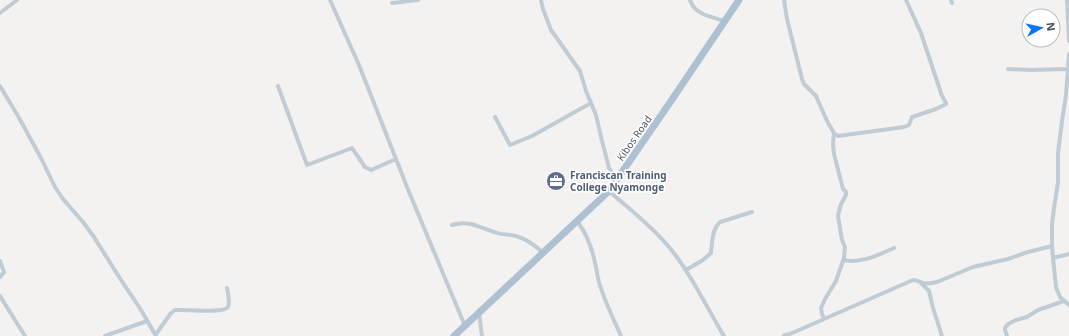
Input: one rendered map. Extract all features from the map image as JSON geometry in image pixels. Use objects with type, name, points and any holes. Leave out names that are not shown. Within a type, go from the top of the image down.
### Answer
[{"type":"main road","name":"Kibos Road","points":[[454,336],[609,191],[739,0]]},
{"type":"street","points":[[330,0],[359,65],[408,192],[465,326]]},
{"type":"street","points":[[392,3],[418,0]]},
{"type":"street","points":[[540,0],[551,30],[580,71],[596,115],[609,168],[617,180]]},
{"type":"street","points":[[690,0],[695,9],[700,13],[725,21]]},
{"type":"street","points":[[784,0],[802,79],[804,84],[816,96],[834,134],[834,154],[843,189],[846,192],[838,216],[845,248],[845,256],[836,282],[821,308],[824,318]]},
{"type":"street","points":[[834,134],[838,136],[904,127],[909,125],[912,117],[946,104],[921,33],[906,0]]},
{"type":"street","points":[[1067,0],[1069,41]]},
{"type":"street","points":[[0,13],[14,1]]},
{"type":"street","points":[[1069,54],[1068,95],[1062,121],[1058,153],[1058,182],[1052,224],[1052,258],[1056,287],[1060,297],[1069,305]]},
{"type":"street","points":[[1008,68],[1031,70],[1068,70]]},
{"type":"street","points":[[0,86],[41,158],[55,188],[62,199],[83,222],[94,237],[156,335],[174,310],[215,311],[227,308],[229,303],[227,288]]},
{"type":"street","points":[[278,86],[307,165],[352,148],[365,167],[371,170],[396,159]]},
{"type":"street","points":[[496,117],[510,145],[532,136],[591,103]]},
{"type":"street","points":[[609,191],[650,226],[671,248],[686,270],[724,336]]},
{"type":"street","points":[[686,270],[703,260],[711,253],[713,237],[720,222],[752,212]]},
{"type":"street","points":[[577,221],[585,232],[590,245],[600,287],[621,336]]},
{"type":"street","points":[[452,224],[466,222],[483,227],[498,234],[518,237],[534,246],[542,253]]},
{"type":"street","points":[[784,336],[843,311],[905,282],[915,280],[927,283],[937,282],[973,267],[1008,259],[1052,246]]},
{"type":"street","points":[[844,260],[854,262],[870,258],[894,248]]},
{"type":"street","points":[[1052,258],[1069,254]]},
{"type":"street","points":[[0,261],[4,272],[0,277]]},
{"type":"street","points":[[919,281],[929,291],[942,336]]},
{"type":"street","points":[[0,296],[24,336]]},
{"type":"street","points":[[1007,336],[1005,328],[1008,324],[1064,300]]},
{"type":"street","points":[[479,313],[482,336]]},
{"type":"street","points":[[105,336],[148,321]]},
{"type":"place","name":"Franciscan Training College Nyamonge","points":[[556,181]]}]
